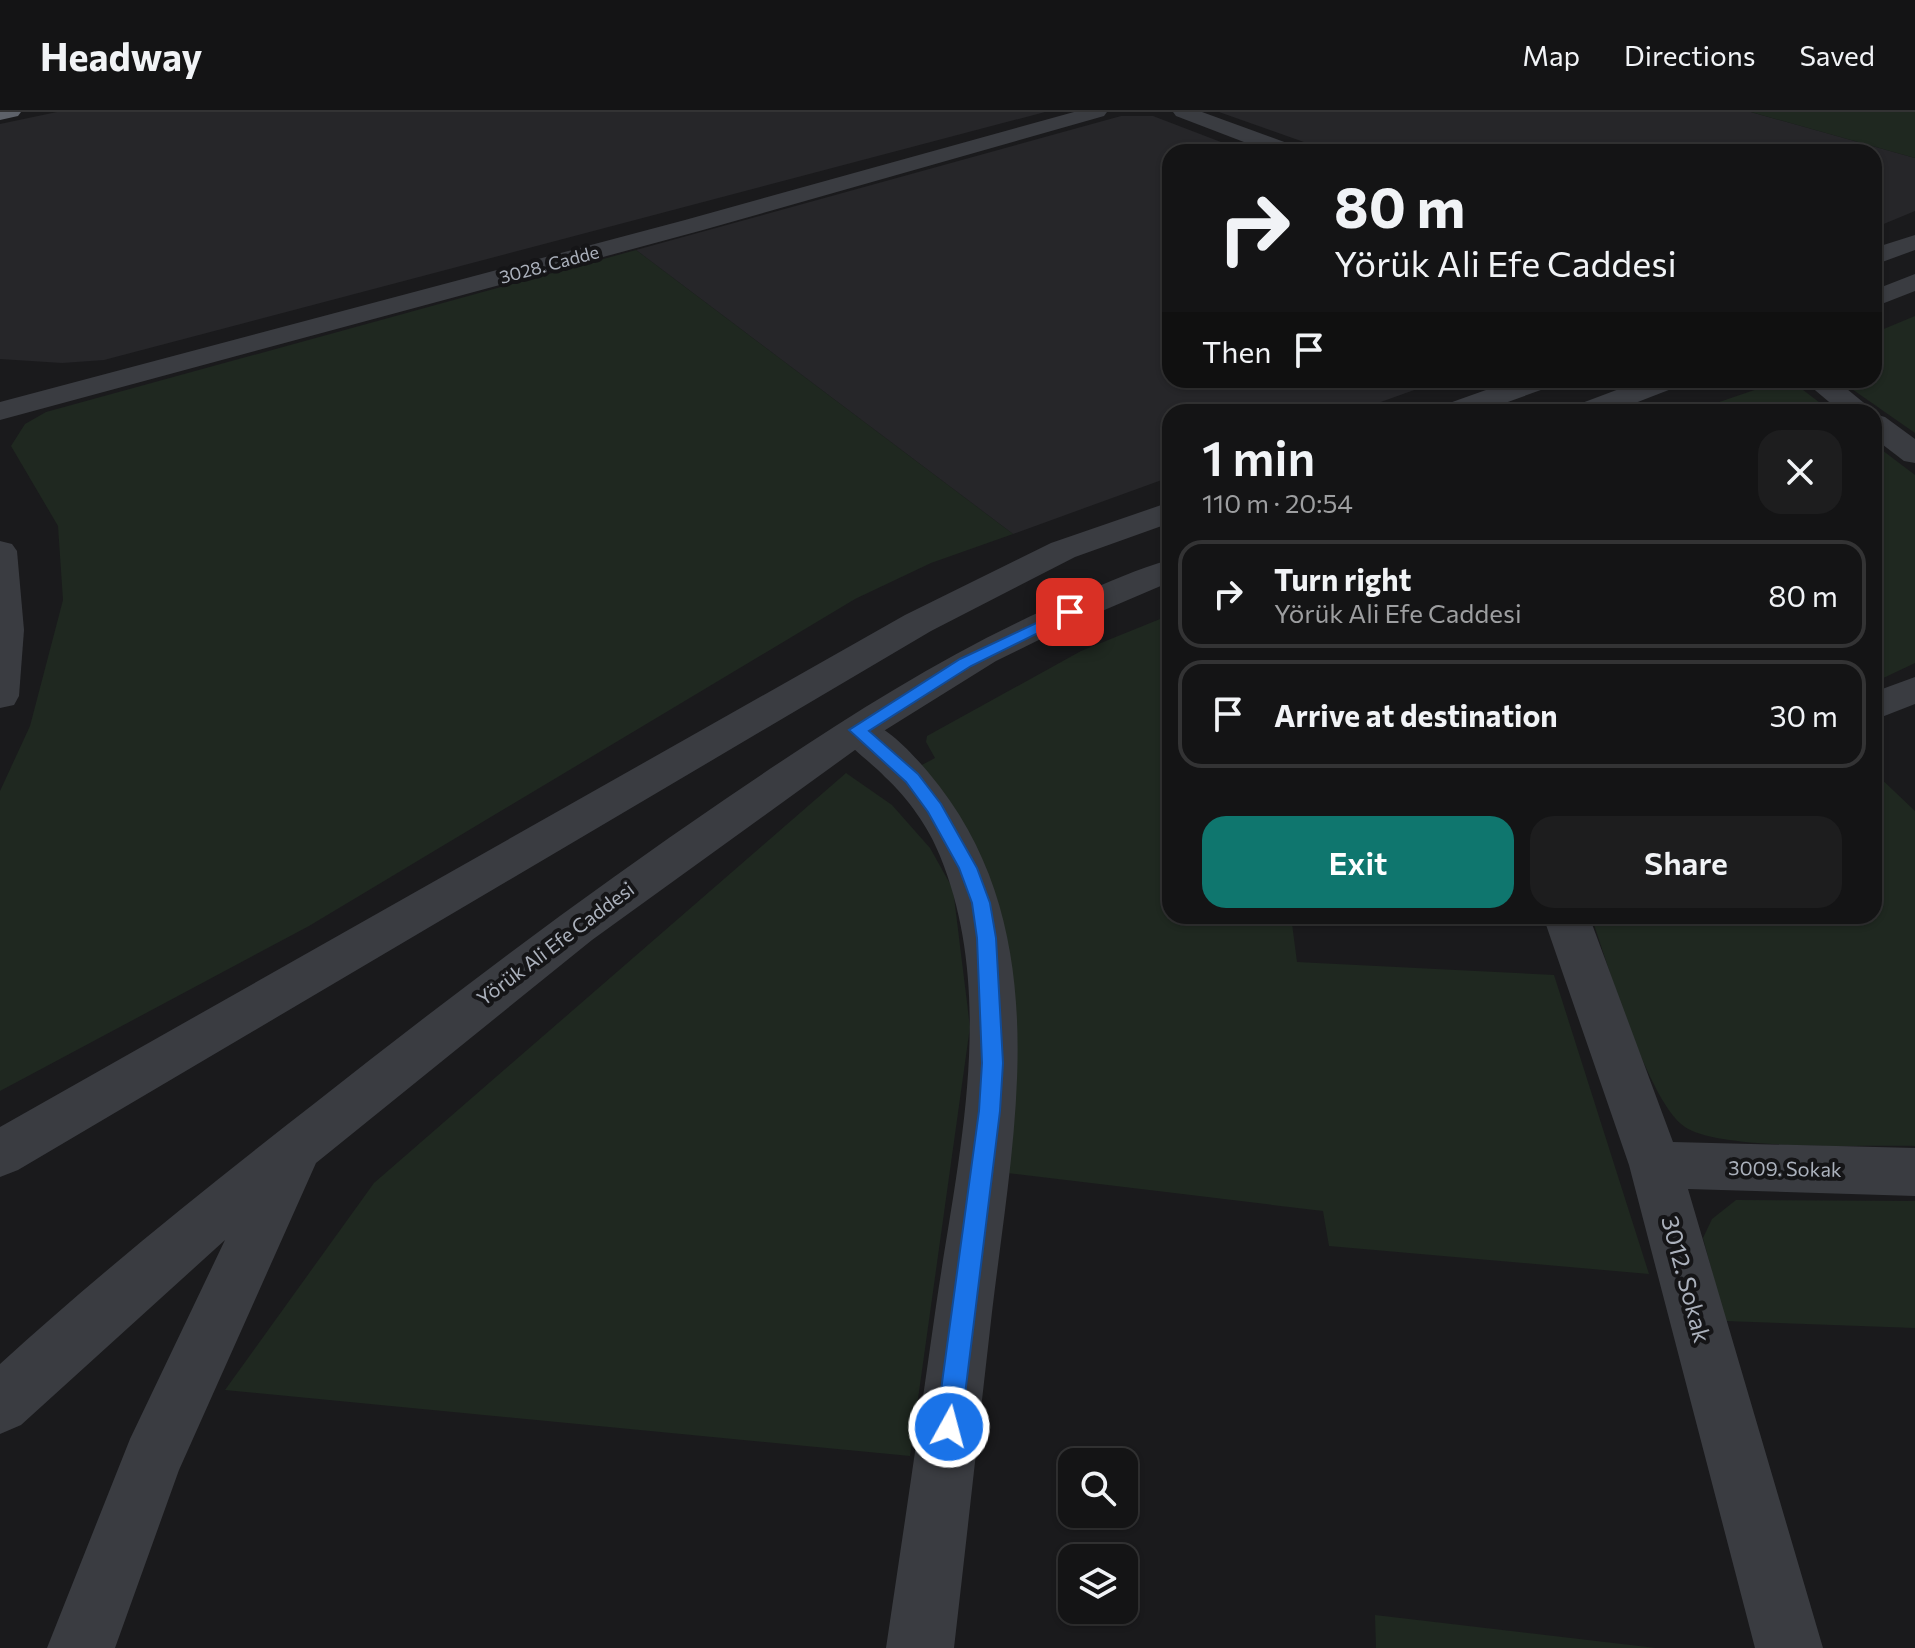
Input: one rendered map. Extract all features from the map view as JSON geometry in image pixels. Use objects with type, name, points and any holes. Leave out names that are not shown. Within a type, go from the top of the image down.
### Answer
[{"type":"highway","points":[[0,114],[11,112]]},
{"type":"street","name":"3028. Cadde","points":[[0,411],[694,225],[1097,112]]},
{"type":"street","points":[[1183,112],[1269,144]]},
{"type":"street","points":[[1882,254],[1915,242]]},
{"type":"street","points":[[1882,296],[1915,282]]},
{"type":"street","points":[[1474,404],[1520,388]]},
{"type":"street","points":[[1606,404],[1648,388]]},
{"type":"street","points":[[1828,388],[1849,404]]},
{"type":"street","points":[[1882,429],[1915,454]]},
{"type":"street","points":[[0,1154],[918,623],[1063,550],[1162,515]]},
{"type":"street","points":[[0,551],[6,630],[0,696]]},
{"type":"street","name":"Yörük Ali Efe Caddesi","points":[[0,1404],[58,1349],[297,1147],[525,964],[629,887],[858,730],[966,663],[1016,636],[1162,573]]},
{"type":"street","points":[[1882,703],[1915,689]]},
{"type":"street","points":[[858,730],[912,778],[952,837],[981,903],[990,978],[993,1063],[990,1111],[920,1648]]},
{"type":"street","name":"3012. Sokak","points":[[1569,924],[1655,1165],[1789,1648]]},
{"type":"street","points":[[81,1648],[103,1578],[147,1469],[297,1147]]},
{"type":"street","name":"3009. Sokak","points":[[1655,1165],[1915,1172]]},
{"type":"shaded area","points":[[57,112],[1045,112],[104,360],[62,363],[0,359],[0,124]]},
{"type":"shaded area","points":[[1219,112],[1751,112],[1865,144],[1309,144]]},
{"type":"shaded area","points":[[1751,112],[1915,112],[1915,158],[1882,149],[1882,144],[1865,144]]},
{"type":"shaded area","points":[[1121,116],[1153,116],[1226,144],[1162,144],[1162,388],[1420,388],[1375,404],[1162,404],[1162,480],[1013,534],[636,250]]},
{"type":"shaded area","points":[[1882,149],[1915,158],[1915,211],[1882,225]]},
{"type":"shaded area","points":[[636,250],[1013,534],[931,563],[855,599],[309,926],[0,1091],[0,791],[30,726],[63,600],[58,526],[11,446],[25,424],[46,412]]},
{"type":"shaded area","points":[[1915,316],[1915,433],[1882,410],[1882,404],[1873,404],[1850,388],[1882,388],[1882,330]]},
{"type":"shaded area","points":[[1760,388],[1800,388],[1822,404],[1714,404]]},
{"type":"shaded area","points":[[1882,450],[1915,475],[1915,663],[1882,679]]},
{"type":"shaded area","points":[[1162,618],[1162,924],[1292,924],[1297,962],[1554,975],[1649,1274],[1329,1246],[1323,1211],[990,1171],[1000,1042],[918,767],[935,758],[926,742],[927,736],[1081,651]]},
{"type":"shaded area","points":[[846,773],[892,805],[930,848],[953,889],[970,1027],[910,1456],[225,1390],[374,1183]]},
{"type":"shaded area","points":[[1882,780],[1915,811],[1915,1146],[1761,1143],[1703,1135],[1685,1127],[1671,1113],[1657,1090],[1618,996],[1594,924],[1882,924]]},
{"type":"shaded area","points":[[1736,1200],[1915,1201],[1915,1328],[1725,1321],[1703,1238],[1712,1219]]},
{"type":"shaded area","points":[[1375,1615],[1656,1648],[1376,1648]]},
{"type":"route","points":[[949,1427],[990,1111],[993,1063],[987,938],[981,903],[968,868],[935,808],[885,750],[858,730],[966,663],[1070,612]]}]
